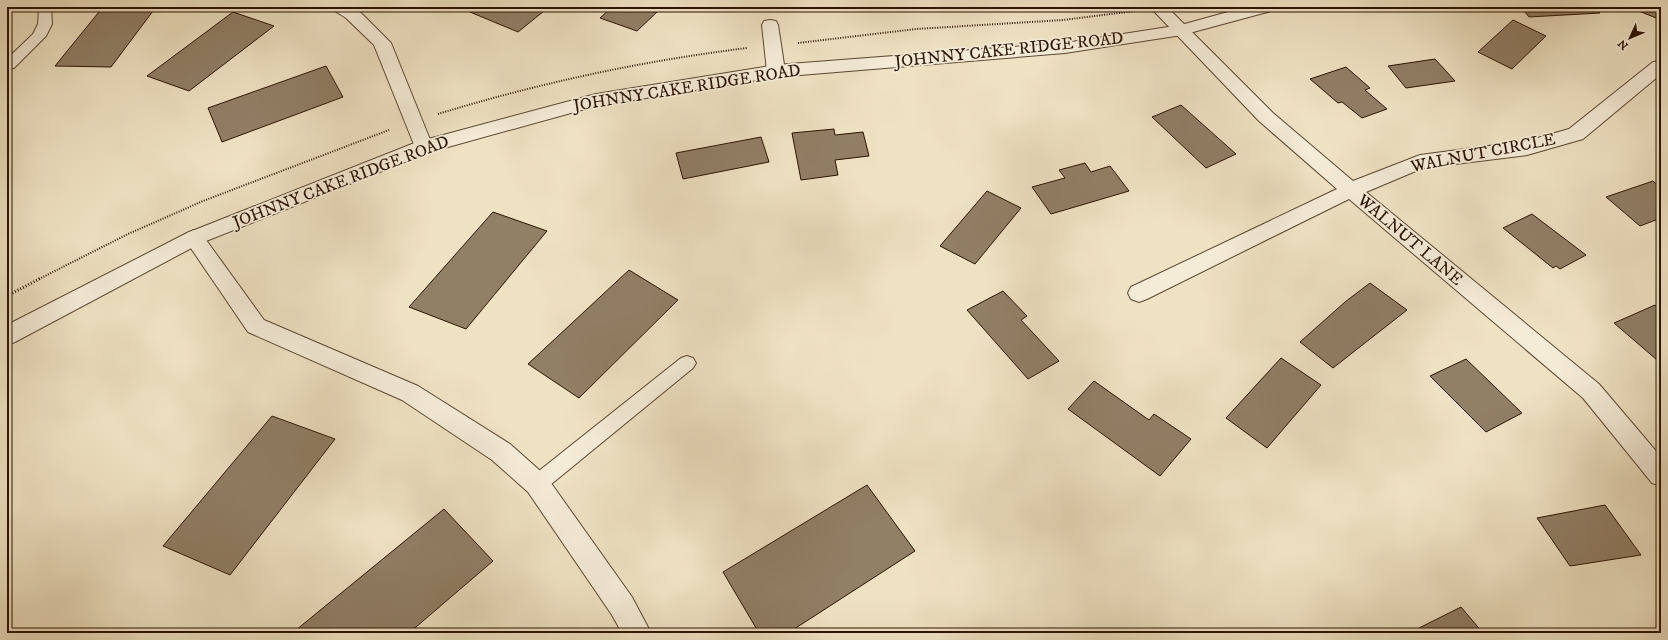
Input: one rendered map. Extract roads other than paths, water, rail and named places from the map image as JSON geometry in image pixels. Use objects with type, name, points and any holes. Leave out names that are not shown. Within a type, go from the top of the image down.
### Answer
[{"type":"street","points":[[341,7],[352,14],[382,43],[424,147]]},
{"type":"street","name":"WALNUT LANE","points":[[1158,7],[1266,117],[1591,391],[1661,475]]},
{"type":"street","name":"JOHNNY CAKE RIDGE ROAD","points":[[7,336],[194,238],[424,147],[596,100],[776,71],[1065,48],[1182,30],[1265,7]]},
{"type":"street","points":[[770,26],[776,71]]},
{"type":"street","name":"WALNUT CIRCLE","points":[[1139,293],[1351,190],[1420,162],[1527,148],[1576,134],[1659,66],[1661,67]]},
{"type":"street","points":[[194,238],[256,326],[410,393],[501,452],[537,484],[622,606],[637,633]]},
{"type":"lane","points":[[9,65],[38,36],[45,24],[45,7]]},
{"type":"lane","points":[[537,484],[687,363]]}]
